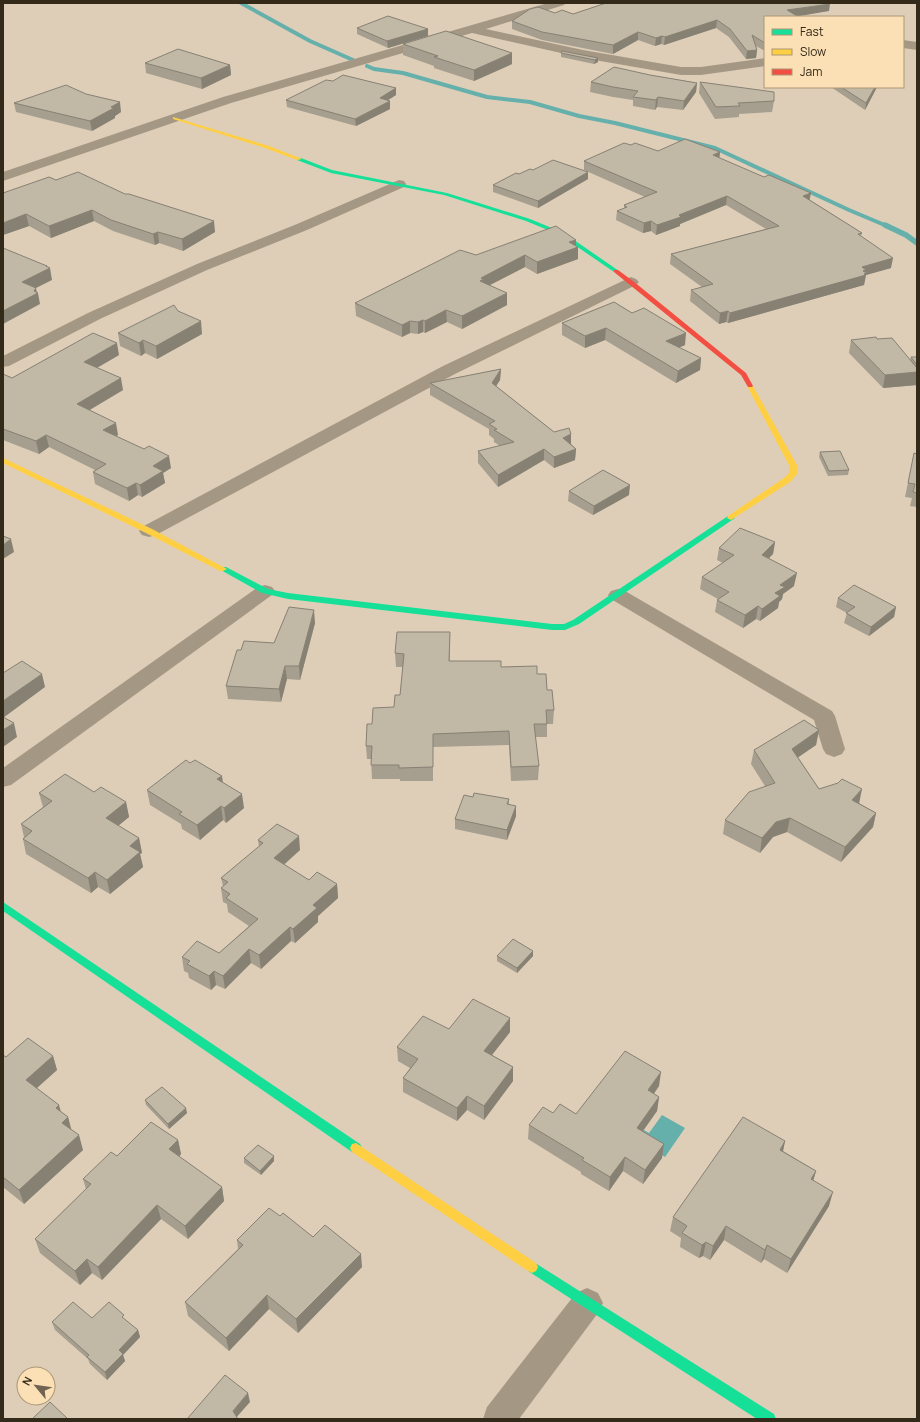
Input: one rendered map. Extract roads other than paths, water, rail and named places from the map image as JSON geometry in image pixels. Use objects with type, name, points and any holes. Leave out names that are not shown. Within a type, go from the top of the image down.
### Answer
[{"type":"street","points":[[3,177],[174,118],[303,77],[471,30],[560,3]]},
{"type":"street","points":[[471,30],[583,54],[681,71],[701,71],[764,62]]},
{"type":"street","points":[[904,44],[917,46]]},
{"type":"street","points":[[3,460],[149,531],[266,591],[288,596],[552,627],[565,627],[576,622],[787,480],[793,474],[794,468],[744,374],[631,282],[562,234],[528,220],[445,194],[331,171],[267,147],[174,118]]},
{"type":"street","points":[[3,362],[94,316],[181,277],[302,227],[399,184]]},
{"type":"street","points":[[149,531],[449,370],[631,282]]},
{"type":"street","points":[[3,779],[266,591]]},
{"type":"street","points":[[618,595],[824,716],[834,749]]},
{"type":"street","points":[[3,906],[340,1138],[587,1303],[769,1419]]},
{"type":"street","points":[[499,1419],[587,1303]]},
{"type":"water","points":[[662,1115],[685,1128],[665,1157],[630,1136],[637,1126],[649,1133]]},
{"type":"waterway","points":[[241,3],[310,41],[353,60]]},
{"type":"waterway","points":[[367,66],[374,69],[403,73],[487,97],[530,102],[579,116],[615,123],[715,148],[887,226]]},
{"type":"waterway","points":[[885,225],[906,235],[917,243]]}]
